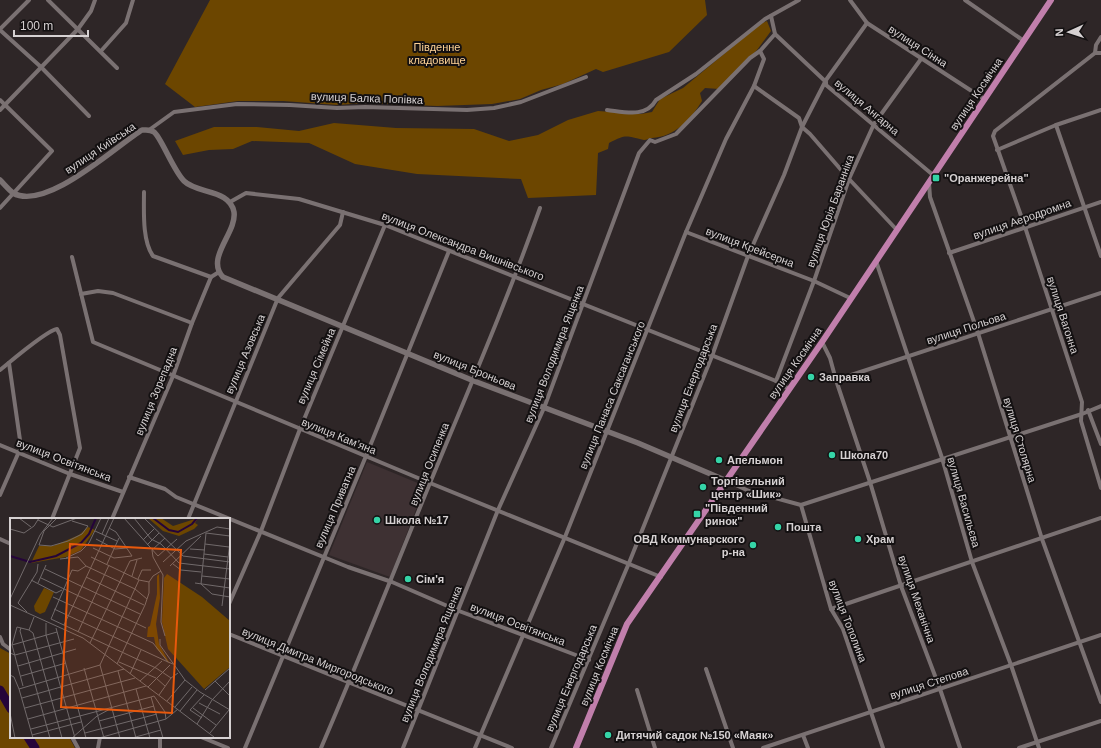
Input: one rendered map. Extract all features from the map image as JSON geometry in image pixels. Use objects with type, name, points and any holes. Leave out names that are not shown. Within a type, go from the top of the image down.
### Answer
[{"type":"main road","name":"вулиця Космічна","points":[[576,748],[622,634],[634,614],[822,342],[875,260],[934,175],[1051,0]]},
{"type":"street","points":[[30,0],[0,29],[41,67],[89,116]]},
{"type":"street","points":[[48,0],[117,68]]},
{"type":"street","points":[[0,110],[78,29],[91,11],[95,0]]},
{"type":"street","points":[[101,51],[126,23],[133,0]]},
{"type":"street","points":[[607,110],[638,112],[646,111],[656,100],[696,74],[750,30],[799,0]]},
{"type":"street","name":"вулиця Сінна","points":[[850,0],[867,23],[984,100]]},
{"type":"street","points":[[965,0],[1024,41]]},
{"type":"street","points":[[771,16],[775,34]]},
{"type":"street","name":"вулиця Енергодарська","points":[[551,748],[589,660],[672,457],[712,356],[748,256],[784,175],[802,127],[826,82],[867,23]]},
{"type":"street","name":"вулиця Володимира Ященка","points":[[403,748],[459,611],[498,510],[544,408],[639,153],[650,140],[655,142],[676,134],[750,58],[760,51],[775,34]]},
{"type":"street","name":"вулиця Ангарна","points":[[775,34],[826,82],[826,85],[934,175]]},
{"type":"street","points":[[1101,37],[1096,45],[1095,53],[1101,53]]},
{"type":"street","name":"вулиця Панаса Саксаганського","points":[[475,748],[608,432],[686,232],[726,139],[754,86],[764,59],[760,51]]},
{"type":"street","name":"вулиця Вагонна","points":[[1095,53],[993,133],[1082,402],[1081,421],[1101,488]]},
{"type":"street","name":"вулиця Юрія Баранніка","points":[[776,381],[814,281],[849,179],[874,124],[921,58]]},
{"type":"street","name":"вулиця Балка Попівка","points":[[149,130],[174,112],[237,104],[290,104],[336,108],[365,107],[467,110],[494,108],[521,102],[586,77]]},
{"type":"street","points":[[754,86],[799,118],[802,127],[826,150],[849,179],[896,229]]},
{"type":"street","points":[[0,100],[52,151],[0,208]]},
{"type":"street","points":[[998,150],[1056,125],[1101,110]]},
{"type":"street","points":[[1056,125],[1101,256]]},
{"type":"street","name":"вулиця Київська","points":[[14,193],[34,196],[56,188],[89,170],[137,133],[142,130],[149,130]]},
{"type":"street","points":[[144,192],[144,222],[149,250],[153,256],[211,277],[219,272],[217,263],[234,221],[234,211],[230,202],[220,196],[185,182],[172,165],[155,133],[149,130]]},
{"type":"street","points":[[0,180],[14,193]]},
{"type":"street","name":"вулиця Столярна","points":[[929,181],[930,197],[978,333],[1042,539],[1101,702]]},
{"type":"street","name":"вулиця Олександра Вишнівського","points":[[230,202],[246,193],[299,199],[384,225],[516,276],[583,305],[776,381],[789,389]]},
{"type":"street","name":"вулиця Аеродромна","points":[[949,253],[1101,202]]},
{"type":"street","name":"вулиця Осипенка","points":[[321,748],[392,582],[430,483],[474,380],[516,276],[540,208]]},
{"type":"street","name":"вулиця Азовська","points":[[188,518],[278,298],[340,225],[343,212]]},
{"type":"street","name":"вулиця Сімейна","points":[[230,602],[261,531],[300,429],[384,225]]},
{"type":"street","name":"вулиця Крейсерна","points":[[686,232],[814,281],[850,298]]},
{"type":"street","name":"вулиця Приватна","points":[[244,748],[366,456],[449,251]]},
{"type":"street","name":"вулиця Кам’яна","points":[[72,257],[93,342],[430,483],[661,577]]},
{"type":"street","name":"вулиця Васильєва","points":[[875,260],[942,458],[972,562],[1011,665],[1038,748]]},
{"type":"street","name":"вулиця Броньова","points":[[219,272],[223,277],[278,298],[408,354],[672,457],[727,481]]},
{"type":"street","name":"вулиця Зорепадна","points":[[112,518],[173,376],[192,323],[211,277]]},
{"type":"street","points":[[81,294],[98,291],[113,292],[192,323]]},
{"type":"street","name":"вулиця Польова","points":[[836,380],[1101,293]]},
{"type":"street","points":[[0,370],[53,330],[57,330],[60,335],[80,448],[52,518]]},
{"type":"street","name":"вулиця Механічна","points":[[822,342],[830,358],[870,482],[901,586],[940,689],[960,748]]},
{"type":"street","points":[[0,495],[19,453],[21,442],[9,363]]},
{"type":"street","points":[[727,481],[749,491],[801,505],[942,458],[1082,414],[1088,410],[1101,406]]},
{"type":"street","points":[[1088,410],[1101,444]]},
{"type":"street","name":"вулиця Освітянська","points":[[0,445],[70,474],[123,492]]},
{"type":"street","name":"вулиця Освітянська","points":[[129,477],[165,489],[176,497],[229,518]]},
{"type":"street","name":"вулиця Тополина","points":[[801,505],[831,609],[843,629],[883,748]]},
{"type":"street","name":"вулиця Освітянська","points":[[230,518],[392,582],[459,611],[589,660]]},
{"type":"street","points":[[831,609],[1101,518]]},
{"type":"street","points":[[0,539],[10,544]]},
{"type":"street","name":"вулиця Дмитра Миргородського","points":[[230,634],[283,655],[349,684],[512,748]]},
{"type":"street","name":"вулиця Степова","points":[[763,748],[1101,635]]},
{"type":"street","points":[[0,637],[4,644],[10,649]]},
{"type":"street","points":[[706,670],[734,748]]},
{"type":"street","points":[[636,690],[655,748]]},
{"type":"street","points":[[1019,748],[1101,721]]},
{"type":"street","points":[[803,735],[808,748]]},
{"type":"street","points":[[73,738],[78,748]]},
{"type":"street","points":[[98,748],[100,738]]},
{"type":"street","points":[[203,738],[228,748]]},
{"type":"shaded area","name":"Школа №17","points":[[367,462],[425,486],[390,577],[329,555]]},
{"type":"green space","name":"Південне кладовище","points":[[210,0],[705,0],[707,15],[669,52],[603,72],[596,69],[563,84],[541,90],[520,99],[492,104],[437,106],[364,103],[338,105],[283,101],[238,101],[195,107],[165,84]]},
{"type":"green space","points":[[767,21],[771,31],[757,50],[719,89],[705,88],[700,93],[702,101],[682,126],[668,134],[645,140],[629,137],[619,138],[609,143],[608,149],[598,153],[596,195],[528,198],[521,179],[417,174],[355,164],[309,143],[252,141],[233,149],[209,150],[183,155],[175,141],[214,127],[257,127],[299,131],[334,123],[396,128],[474,129],[509,141],[538,135],[568,120],[598,111],[641,114],[652,112],[660,99],[683,88],[760,24]]},
{"type":"green space","points":[[0,648],[10,653],[10,738],[70,738],[75,748],[0,748]]},
{"type":"waterway","points":[[0,690],[10,707]]},
{"type":"waterway","points":[[29,738],[35,748]]},
{"type":"place","name":"\"Оранжерейна\"","points":[[936,178]]},
{"type":"place","name":"Заправка","points":[[811,377]]},
{"type":"place","name":"Школа70","points":[[832,455]]},
{"type":"place","name":"Апельмон","points":[[719,460]]},
{"type":"place","name":"Торгівельний центр «Шик»","points":[[703,487]]},
{"type":"place","name":"\"Південний ринок\"","points":[[697,514]]},
{"type":"place","name":"Школа №17","points":[[377,520]]},
{"type":"place","name":"Пошта","points":[[778,527]]},
{"type":"place","name":"Храм","points":[[858,539]]},
{"type":"place","name":"ОВД Коммунарского р-на","points":[[753,545]]},
{"type":"place","name":"Сім'я","points":[[408,579]]},
{"type":"place","name":"Дитячий садок №150 «Маяк»","points":[[608,735]]}]
